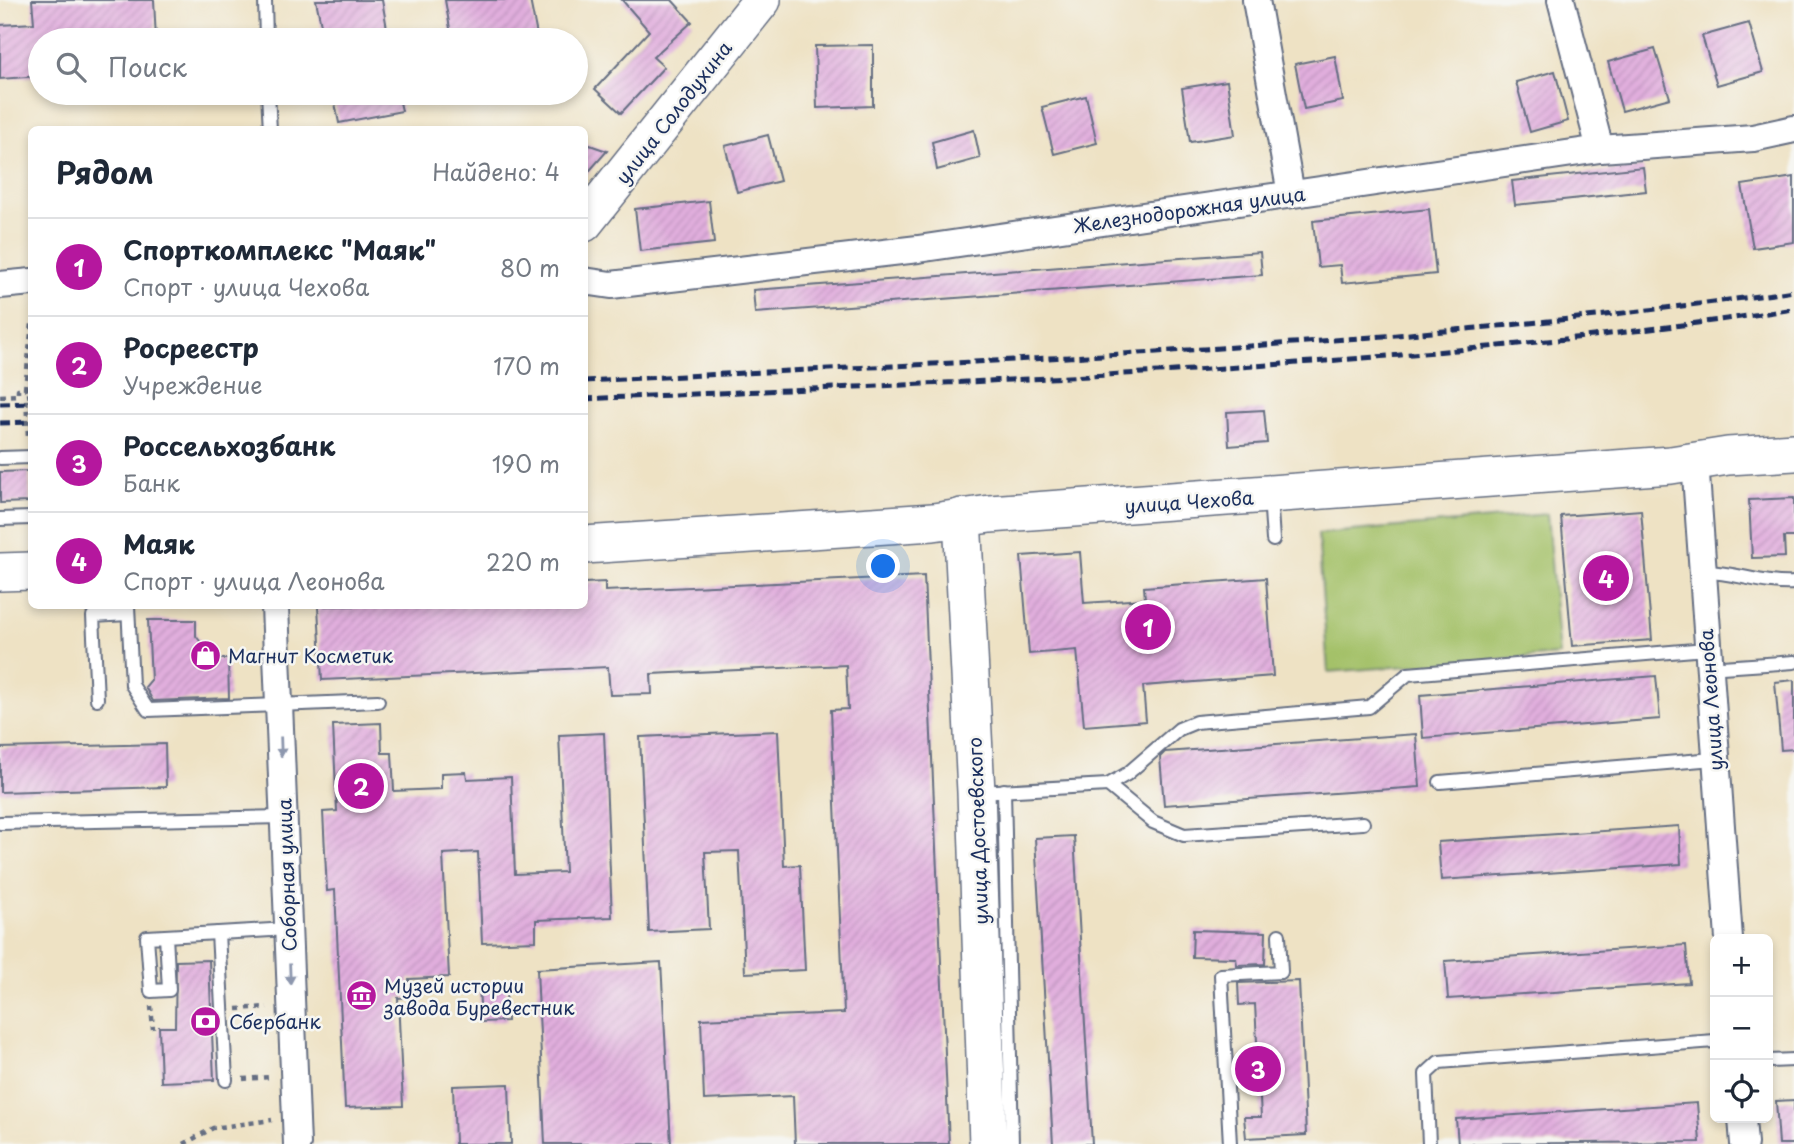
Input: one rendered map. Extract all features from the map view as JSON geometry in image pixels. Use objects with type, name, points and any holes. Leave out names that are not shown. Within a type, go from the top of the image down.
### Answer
[{"type":"street","name":"улица Солодухина","points":[[588,218],[762,0]]},
{"type":"street","points":[[1256,0],[1291,194]]},
{"type":"street","points":[[1561,0],[1600,149]]},
{"type":"street","name":"Железнодорожная улица","points":[[588,282],[611,285],[918,249],[1600,149],[1753,138],[1794,129]]},
{"type":"street","points":[[0,285],[28,282]]},
{"type":"street","name":"улица Чехова","points":[[588,545],[1270,495],[1794,452]]},
{"type":"street","name":"улица Леонова","points":[[1695,461],[1706,659],[1729,934]]},
{"type":"street","name":"улица Достоевского","points":[[962,517],[990,791],[988,1144]]},
{"type":"street","points":[[0,572],[28,571]]},
{"type":"street","name":"Соборная улица","points":[[275,609],[296,1144]]},
{"type":"street","points":[[1742,1123],[1744,1144]]},
{"type":"lane","points":[[265,0],[266,28]]},
{"type":"lane","points":[[269,105],[270,126]]},
{"type":"lane","points":[[0,458],[28,457]]},
{"type":"lane","points":[[1270,495],[1273,540]]},
{"type":"lane","points":[[0,519],[28,518]]},
{"type":"lane","points":[[1702,572],[1719,572],[1769,584],[1794,583]]},
{"type":"lane","points":[[97,699],[93,616],[128,610],[132,685],[148,710],[378,701]]},
{"type":"lane","points":[[1012,1144],[990,791],[1108,785],[1128,774],[1179,729],[1196,722],[1369,707],[1408,674],[1706,659],[1794,662]]},
{"type":"lane","points":[[1440,782],[1714,759]]},
{"type":"lane","points":[[1108,785],[1153,822],[1184,835],[1363,823]]},
{"type":"lane","points":[[0,824],[284,817]]},
{"type":"lane","points":[[166,936],[288,929]]},
{"type":"lane","points":[[218,933],[226,1080]]},
{"type":"lane","points":[[1230,1144],[1220,975],[1281,972],[1279,935]]},
{"type":"lane","points":[[1429,1144],[1426,1074],[1439,1062],[1710,1041]]},
{"type":"lane","points":[[1773,1061],[1794,1060]]},
{"type":"path","points":[[0,396],[18,396],[18,389],[28,389]]},
{"type":"path","points":[[28,396],[28,437]]},
{"type":"path","points":[[222,1010],[267,1007]]},
{"type":"path","points":[[226,1080],[270,1077]]},
{"type":"path","points":[[184,1144],[214,1128],[272,1119]]},
{"type":"green space","points":[[1547,514],[1559,655],[1328,672],[1318,534]]},
{"type":"building","points":[[32,0],[154,0],[155,28],[28,28],[28,77],[0,79],[0,25],[34,23]]},
{"type":"building","points":[[316,0],[382,0],[387,28],[322,28]]},
{"type":"building","points":[[445,0],[530,0],[536,28],[450,28]]},
{"type":"building","points":[[622,0],[672,0],[692,22],[653,57],[664,67],[621,113],[595,89],[649,31]]},
{"type":"building","points":[[1749,23],[1763,72],[1717,85],[1702,36]]},
{"type":"building","points":[[873,45],[873,106],[817,108],[815,46]]},
{"type":"building","points":[[1655,49],[1670,98],[1622,111],[1608,62]]},
{"type":"building","points":[[1335,56],[1343,101],[1304,109],[1295,64]]},
{"type":"building","points":[[1555,71],[1568,121],[1530,132],[1516,82]]},
{"type":"building","points":[[1227,81],[1235,135],[1190,142],[1182,88]]},
{"type":"building","points":[[1086,96],[1097,143],[1054,154],[1042,107]]},
{"type":"building","points":[[335,105],[401,105],[402,111],[339,123]]},
{"type":"building","points":[[974,130],[980,158],[937,170],[932,142]]},
{"type":"building","points":[[768,135],[780,181],[737,192],[725,146]]},
{"type":"building","points":[[588,144],[607,151],[588,172]]},
{"type":"building","points":[[1643,167],[1646,191],[1515,205],[1512,181]]},
{"type":"building","points":[[1794,177],[1794,242],[1753,248],[1742,185]]},
{"type":"building","points":[[709,201],[714,243],[640,251],[635,209]]},
{"type":"building","points":[[1429,209],[1436,274],[1342,283],[1340,265],[1318,267],[1313,221]]},
{"type":"building","points":[[1260,252],[1262,275],[755,313],[753,290]]},
{"type":"building","points":[[1264,410],[1267,443],[1229,446],[1227,412]]},
{"type":"building","points":[[28,471],[28,502],[0,503],[0,472]]},
{"type":"building","points":[[1794,498],[1794,537],[1784,537],[1785,557],[1752,558],[1749,500]]},
{"type":"building","points":[[1641,510],[1652,640],[1572,646],[1561,516]]},
{"type":"building","points":[[1080,552],[1084,603],[1145,599],[1144,587],[1266,578],[1273,676],[1143,686],[1146,721],[1084,726],[1077,650],[1029,654],[1021,556]]},
{"type":"building","points":[[924,576],[949,1144],[795,1144],[793,1096],[704,1100],[701,1019],[844,1013],[831,710],[848,709],[846,665],[651,674],[652,694],[610,695],[608,667],[322,680],[318,609],[588,609],[588,583],[605,582],[605,591]]},
{"type":"building","points":[[148,620],[196,620],[196,636],[214,659],[228,659],[229,698],[153,701],[145,687],[151,680]]},
{"type":"building","points":[[1656,676],[1660,719],[1423,738],[1420,695]]},
{"type":"building","points":[[1794,680],[1794,749],[1781,750],[1775,682]]},
{"type":"building","points":[[381,723],[382,753],[392,753],[394,791],[441,789],[441,773],[466,772],[467,779],[511,777],[515,874],[565,872],[559,735],[604,733],[612,917],[536,920],[536,941],[482,943],[478,852],[443,854],[449,977],[409,979],[410,997],[398,998],[403,1106],[345,1108],[335,890],[327,891],[323,812],[337,811],[333,725]]},
{"type":"building","points":[[778,731],[784,866],[800,865],[805,970],[745,973],[739,851],[705,852],[709,929],[649,932],[640,737]]},
{"type":"building","points":[[1416,734],[1420,787],[1164,805],[1160,757],[1165,752]]},
{"type":"building","points":[[165,744],[166,787],[0,792],[0,748]]},
{"type":"building","points":[[1679,826],[1681,864],[1441,880],[1438,842]]},
{"type":"building","points":[[1074,836],[1092,1144],[1053,1144],[1035,838]]},
{"type":"building","points":[[1193,930],[1266,932],[1265,964],[1237,965],[1236,958],[1192,957]]},
{"type":"building","points":[[1686,945],[1689,983],[1448,999],[1445,961]]},
{"type":"building","points":[[209,960],[214,1080],[161,1082],[159,1027],[175,1027],[176,961]]},
{"type":"building","points":[[661,962],[671,1144],[545,1144],[537,969]]},
{"type":"building","points":[[1299,981],[1306,1135],[1246,1138],[1244,1117],[1261,1117],[1255,1004],[1239,1005],[1238,983]]},
{"type":"building","points":[[506,984],[507,1021],[481,1022],[479,986]]},
{"type":"building","points":[[509,1084],[511,1144],[455,1144],[453,1086]]},
{"type":"building","points":[[1794,1100],[1794,1144],[1779,1144],[1776,1101]]},
{"type":"building","points":[[1697,1103],[1700,1142],[1458,1144],[1456,1119]]},
{"type":"railway","points":[[588,381],[1039,359],[1341,339],[1493,327],[1794,291]]},
{"type":"railway","points":[[588,399],[1039,379],[1342,360],[1644,330],[1794,309]]},
{"type":"railway","points":[[0,404],[28,403]]},
{"type":"railway","points":[[0,423],[28,422]]},
{"type":"place","name":"Маяк","points":[[1606,578]]},
{"type":"place","name":"Спорткомплекс \"Маяк\"","points":[[1148,627]]},
{"type":"place","name":"Магнит Косметик","points":[[205,655]]},
{"type":"place","name":"Росреестр","points":[[361,786]]},
{"type":"place","name":"Музей истории завода Буревестник","points":[[361,996]]},
{"type":"place","name":"Сбербанк","points":[[206,1021]]},
{"type":"place","name":"Россельхозбанк","points":[[1258,1069]]}]
